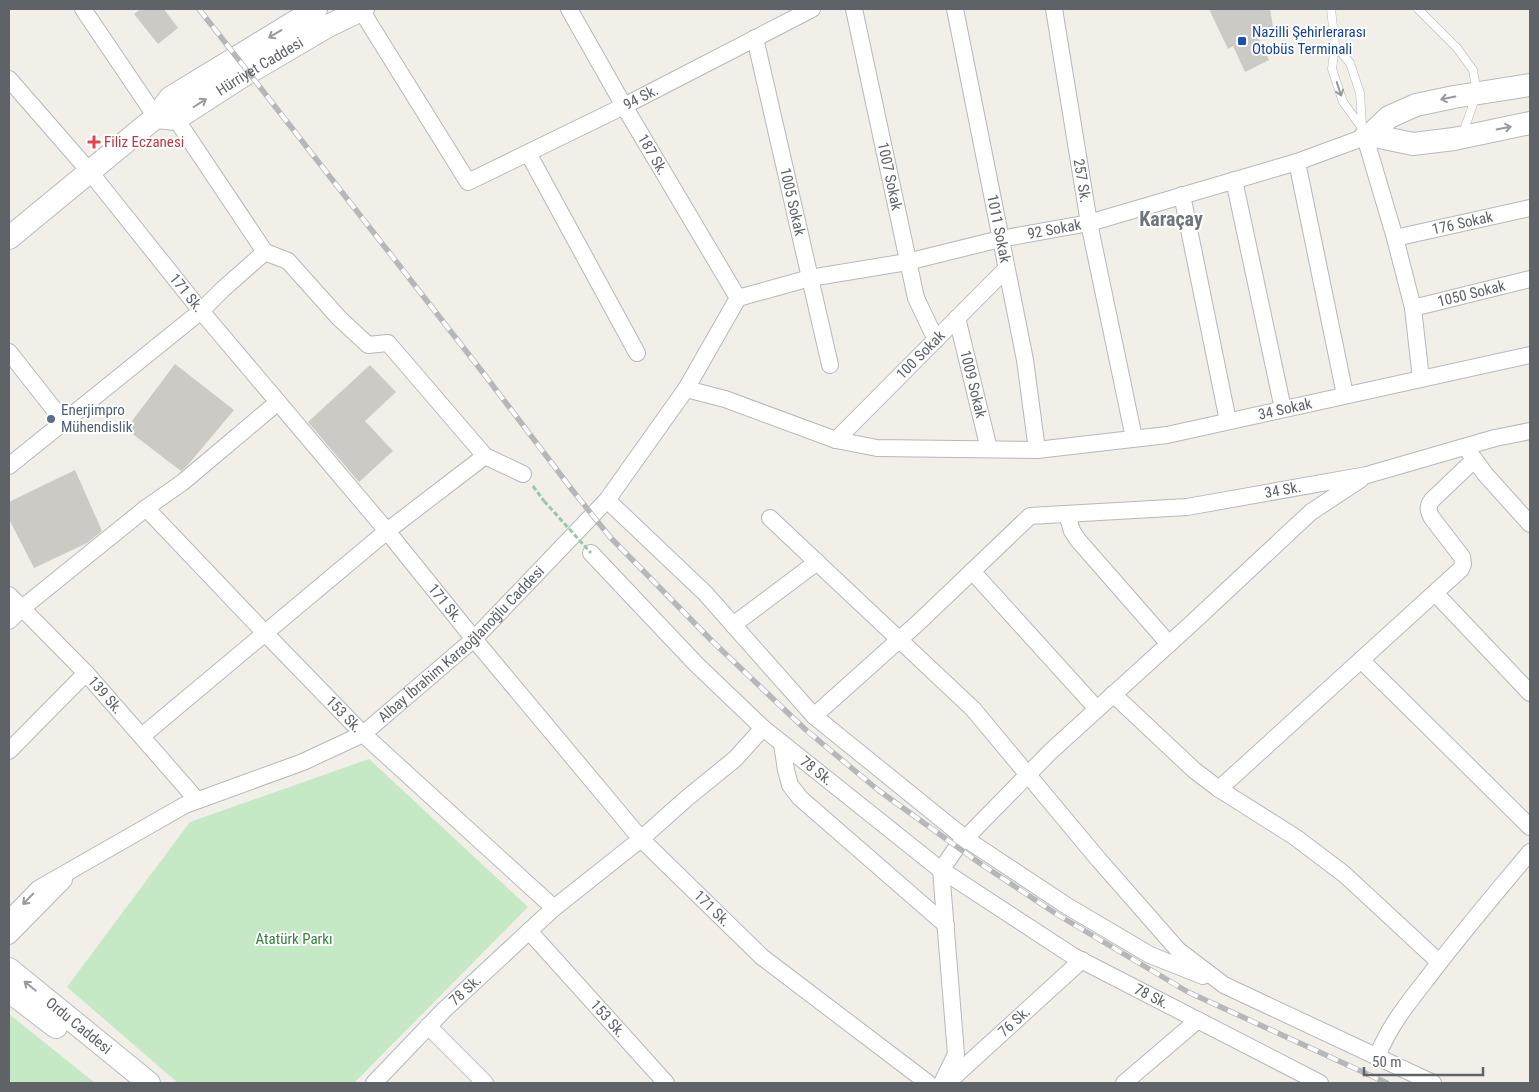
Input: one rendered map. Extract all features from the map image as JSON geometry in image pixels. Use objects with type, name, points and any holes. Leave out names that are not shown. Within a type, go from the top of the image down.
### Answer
[{"type":"main road","name":"Hürriyet Caddesi","points":[[166,118],[170,98],[316,9]]},
{"type":"main road","name":"Hürriyet Caddesi","points":[[9,238],[90,172],[166,118],[362,9]]},
{"type":"main road","points":[[1366,133],[1390,117],[1416,105],[1530,85]]},
{"type":"main road","points":[[1366,133],[1413,144],[1462,137],[1530,122]]},
{"type":"main road","name":"Ordu Caddesi","points":[[9,969],[149,1083]]},
{"type":"main road","name":"Ordu Caddesi","points":[[9,991],[126,1083]]},
{"type":"street","points":[[83,9],[265,252],[288,262],[339,318],[368,345],[388,343],[485,456],[523,474]]},
{"type":"street","name":"94 Sk.","points":[[362,9],[468,182],[624,106],[812,9]]},
{"type":"street","name":"187 Sk.","points":[[569,9],[738,298]]},
{"type":"street","name":"1007 Sokak","points":[[854,9],[907,262],[916,298],[936,340]]},
{"type":"street","name":"1011 Sokak","points":[[955,9],[1025,360],[1037,450]]},
{"type":"street","name":"257 Sk.","points":[[1054,9],[1089,223],[1134,438]]},
{"type":"street","name":"1005 Sokak","points":[[755,38],[830,365]]},
{"type":"street","name":"171 Sk.","points":[[9,80],[90,172],[201,312],[388,531],[474,639],[641,840],[762,957],[928,1083]]},
{"type":"street","points":[[1366,133],[1412,308],[1421,378]]},
{"type":"street","name":"92 Sokak","points":[[738,298],[810,278],[907,262],[1000,239],[1089,223],[1297,162],[1366,133]]},
{"type":"street","points":[[528,153],[637,353]]},
{"type":"street","points":[[1297,162],[1345,395]]},
{"type":"street","points":[[1234,180],[1283,409]]},
{"type":"street","points":[[1182,195],[1228,421]]},
{"type":"street","name":"176 Sokak","points":[[1395,238],[1530,208]]},
{"type":"street","points":[[9,466],[201,312],[223,289],[265,252]]},
{"type":"street","name":"100 Sokak","points":[[836,440],[1006,269]]},
{"type":"street","name":"1050 Sokak","points":[[1412,308],[1530,279]]},
{"type":"street","name":"Albay İbrahim Karaoğlanoğlu Caddesi","points":[[9,919],[38,889],[185,804],[303,762],[364,734],[474,639],[607,500],[686,389],[738,298]]},
{"type":"street","name":"1009 Sokak","points":[[958,318],[989,449]]},
{"type":"street","points":[[9,352],[64,422]]},
{"type":"street","name":"34 Sokak","points":[[686,389],[725,399],[836,440],[877,448],[1037,450],[1167,435],[1530,355]]},
{"type":"street","points":[[9,621],[21,609],[146,508],[183,482],[278,402]]},
{"type":"street","name":"34 Sk.","points":[[972,571],[1030,516],[1187,507],[1367,475],[1470,453],[1530,431]]},
{"type":"street","points":[[1219,789],[1461,569],[1462,557],[1432,518],[1428,507],[1470,453],[1530,524]]},
{"type":"street","points":[[142,736],[388,531],[485,456]]},
{"type":"street","points":[[942,1083],[956,1054],[941,870],[957,847],[1050,752],[1311,512],[1367,475]]},
{"type":"street","points":[[607,500],[705,593],[814,716],[966,839],[1067,906],[1150,955],[1224,985],[1433,1083]]},
{"type":"street","name":"153 Sk.","points":[[146,508],[265,634],[364,734],[554,908]]},
{"type":"street","points":[[1067,514],[1072,531],[1078,540],[1169,644]]},
{"type":"street","points":[[770,518],[973,709],[1178,950],[1224,985]]},
{"type":"street","points":[[591,553],[696,664],[764,728]]},
{"type":"street","points":[[733,625],[817,562]]},
{"type":"street","points":[[814,716],[972,571],[1097,709]]},
{"type":"street","points":[[1435,593],[1530,693]]},
{"type":"street","name":"139 Sk.","points":[[9,595],[86,673],[197,800]]},
{"type":"street","points":[[1361,660],[1530,827]]},
{"type":"street","points":[[9,751],[86,673]]},
{"type":"street","points":[[1113,694],[1175,753],[1219,789],[1289,833],[1338,869],[1439,962]]},
{"type":"street","name":"78 Sk.","points":[[374,1083],[444,1010],[554,908],[641,840],[734,759],[764,728],[941,870],[1082,960],[1320,1083]]},
{"type":"street","points":[[782,744],[790,785],[800,798],[946,925]]},
{"type":"street","points":[[1377,1057],[1386,1035],[1397,1018],[1439,962],[1530,852]]},
{"type":"street","name":"Albay İbrahim Karaoğlanoğlu Caddesi","points":[[9,936],[80,864]]},
{"type":"street","name":"153 Sk.","points":[[529,931],[666,1083]]},
{"type":"street","name":"76 Sk.","points":[[947,1083],[1082,960]]},
{"type":"street","points":[[1124,1083],[1198,1020]]},
{"type":"street","points":[[428,1026],[485,1083]]},
{"type":"lane","points":[[1331,9],[1335,45],[1332,69],[1343,102],[1366,133]]},
{"type":"lane","points":[[1418,9],[1457,48],[1473,70],[1477,93],[1462,137]]},
{"type":"lane","points":[[1335,45],[1350,63],[1360,93],[1366,133]]},
{"type":"path","points":[[544,501],[591,553]]},
{"type":"green space","name":"Atatürk Parkı","points":[[369,759],[528,907],[354,1083],[178,1083],[67,987],[190,822]]},
{"type":"green space","points":[[9,1014],[95,1083],[9,1083]]},
{"type":"building","points":[[141,9],[164,9],[178,28],[158,44],[134,14]]},
{"type":"building","name":"Nazilli Şehirlerarası Otobüs Terminali","points":[[1209,9],[1270,9],[1273,27],[1257,35],[1269,60],[1245,72],[1233,46],[1228,49]]},
{"type":"building","points":[[175,364],[234,410],[181,471],[126,429]]},
{"type":"building","points":[[370,365],[396,392],[365,421],[393,451],[359,482],[308,422]]},
{"type":"building","points":[[75,470],[102,531],[87,543],[34,568],[9,519],[9,502]]},
{"type":"railway","points":[[199,9],[610,537],[712,641],[806,730],[878,790],[981,864],[1058,915],[1188,992],[1387,1083]]},
{"type":"place","name":"Nazilli Şehirlerarası Otobüs Terminali","points":[[1242,41]]},
{"type":"place","name":"Filiz Eczanesi","points":[[94,142]]},
{"type":"place","name":"Enerjimpro Mühendislik","points":[[51,419]]},
{"type":"district","name":"Karaçay","points":[[1171,219]]}]
